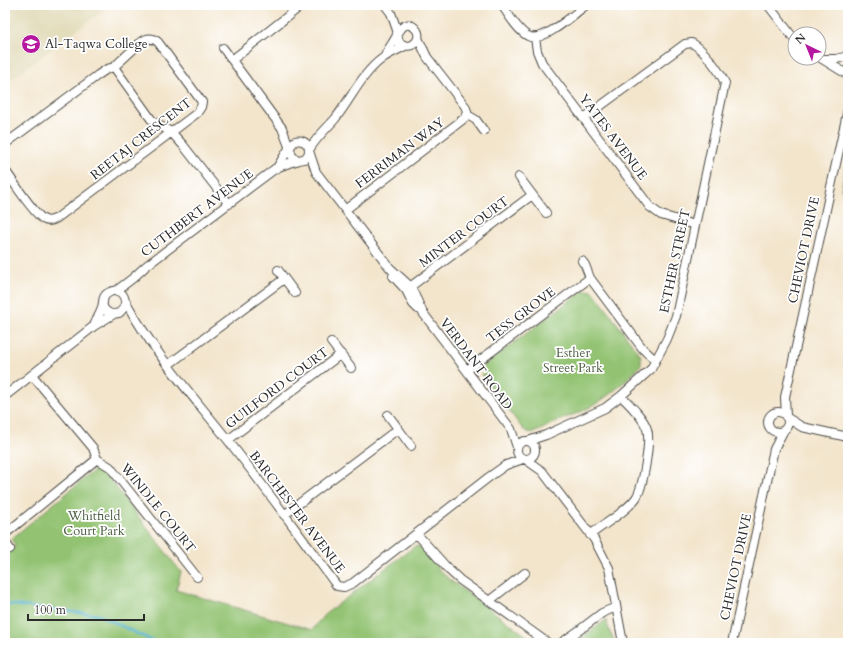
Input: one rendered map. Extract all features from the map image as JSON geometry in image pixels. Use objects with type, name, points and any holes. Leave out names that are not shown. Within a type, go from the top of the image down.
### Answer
[{"type":"street","points":[[232,60],[302,5]]},
{"type":"street","points":[[385,5],[391,13],[399,42],[428,57]]},
{"type":"street","points":[[502,5],[522,32],[528,37],[535,38],[541,37],[548,33],[586,5]]},
{"type":"street","points":[[768,5],[787,30]]},
{"type":"street","points":[[391,13],[417,30],[418,38],[428,57],[465,106],[466,114],[476,120],[484,131]]},
{"type":"street","points":[[223,48],[282,128],[292,156],[297,160],[300,160],[306,157],[324,130],[334,120],[367,74],[383,58],[401,28],[404,26],[411,26]]},
{"type":"street","points":[[383,58],[414,44],[418,38]]},
{"type":"street","name":"YATES AVENUE","points":[[535,38],[537,51],[542,63],[650,207],[661,216],[695,225]]},
{"type":"street","name":"REETAJ CRESCENT","points":[[5,144],[98,75],[107,69],[114,68],[144,40],[154,39],[158,42],[202,102],[200,110],[51,221],[46,221],[41,218],[5,170]]},
{"type":"street","name":"ESTHER STREET","points":[[527,441],[546,435],[605,408],[651,369],[667,339],[676,316],[725,83],[702,50],[692,43],[685,44],[584,118]]},
{"type":"street","points":[[827,60],[848,56]]},
{"type":"street","points":[[847,76],[843,65],[848,56]]},
{"type":"street","points":[[827,63],[847,76]]},
{"type":"street","points":[[114,68],[151,119],[171,132],[183,145],[229,204]]},
{"type":"street","name":"CHEVIOT DRIVE","points":[[786,417],[785,397],[848,109]]},
{"type":"street","name":"FERRIMAN WAY","points":[[345,210],[462,121],[466,117],[466,114]]},
{"type":"street","points":[[282,128],[308,145],[309,151]]},
{"type":"street","points":[[290,149],[295,141],[303,141],[324,130]]},
{"type":"street","name":"CUTHBERT AVENUE","points":[[116,291],[146,266],[276,168],[290,149]]},
{"type":"street","name":"VERDANT ROAD","points":[[309,151],[316,172]]},
{"type":"street","name":"VERDANT ROAD","points":[[300,160],[316,172],[408,289],[423,313],[511,430],[527,441]]},
{"type":"street","name":"CUTHBERT AVENUE","points":[[276,168],[300,160]]},
{"type":"street","points":[[519,177],[546,213]]},
{"type":"street","name":"MINTER COURT","points":[[408,289],[532,196]]},
{"type":"street","points":[[582,261],[590,278],[643,349],[655,360]]},
{"type":"street","points":[[278,270],[295,293]]},
{"type":"street","name":"CUTHBERT AVENUE","points":[[125,300],[133,278]]},
{"type":"street","name":"TESS GROVE","points":[[467,370],[590,278]]},
{"type":"street","points":[[168,365],[284,279]]},
{"type":"street","points":[[5,396],[94,326],[117,314],[125,307],[125,300],[122,294],[116,291],[105,295],[103,299],[103,307],[94,326]]},
{"type":"street","name":"BARCHESTER AVENUE","points":[[125,300],[137,324],[228,440],[337,586],[344,587],[352,583],[417,534],[506,464],[516,448]]},
{"type":"street","points":[[103,307],[107,312],[117,314]]},
{"type":"street","name":"BARCHESTER AVENUE","points":[[117,314],[137,324]]},
{"type":"street","name":"GUILFORD COURT","points":[[331,342],[351,368]]},
{"type":"street","name":"GUILFORD COURT","points":[[228,440],[341,354]]},
{"type":"street","points":[[5,534],[92,464],[96,459],[93,448],[32,375]]},
{"type":"street","points":[[590,535],[628,507],[636,497],[640,488],[649,444],[648,430],[640,417],[621,396]]},
{"type":"street","name":"CHEVIOT DRIVE","points":[[771,416],[785,397]]},
{"type":"street","points":[[802,427],[776,432],[770,428],[769,421],[771,416],[778,413],[802,427],[848,437]]},
{"type":"street","points":[[388,415],[411,446]]},
{"type":"street","points":[[784,430],[788,424],[786,417]]},
{"type":"street","name":"CHEVIOT DRIVE","points":[[770,428],[774,449]]},
{"type":"street","points":[[284,515],[398,429]]},
{"type":"street","name":"VERDANT ROAD","points":[[511,430],[516,448]]},
{"type":"street","name":"CHEVIOT DRIVE","points":[[732,643],[774,449],[784,430]]},
{"type":"street","name":"ESTHER STREET","points":[[535,450],[546,435]]},
{"type":"street","points":[[542,471],[518,455],[516,448],[520,442],[527,441],[533,444],[542,471],[594,539],[609,568],[623,643]]},
{"type":"street","points":[[524,459],[531,457],[535,450]]},
{"type":"street","name":"WINDLE COURT","points":[[96,459],[110,467],[197,577]]},
{"type":"street","name":"BARCHESTER AVENUE","points":[[506,464],[524,459]]},
{"type":"street","points":[[417,534],[448,570],[548,643]]},
{"type":"street","points":[[489,601],[526,573]]},
{"type":"street","points":[[561,643],[602,613],[616,607]]},
{"type":"shaded area","name":"Al-Taqwa College","points":[[5,5],[110,5],[5,84]]},
{"type":"green space","points":[[848,156],[848,192],[841,190]]},
{"type":"green space","name":"Esther Street Park","points":[[584,290],[593,291],[641,356],[641,365],[614,391],[591,407],[538,431],[526,431],[522,428],[482,375],[483,366]]},
{"type":"green space","name":"Whitfield Court Park","points":[[96,469],[101,470],[111,481],[181,572],[176,590],[312,630],[324,615],[415,546],[420,547],[440,571],[451,581],[536,643],[5,643],[5,554],[16,546],[11,539]]},
{"type":"green space","points":[[606,620],[610,633],[616,643],[575,643]]},
{"type":"waterway","points":[[5,604],[99,615],[157,643]]},
{"type":"place","name":"Al-Taqwa College","points":[[31,44]]}]
